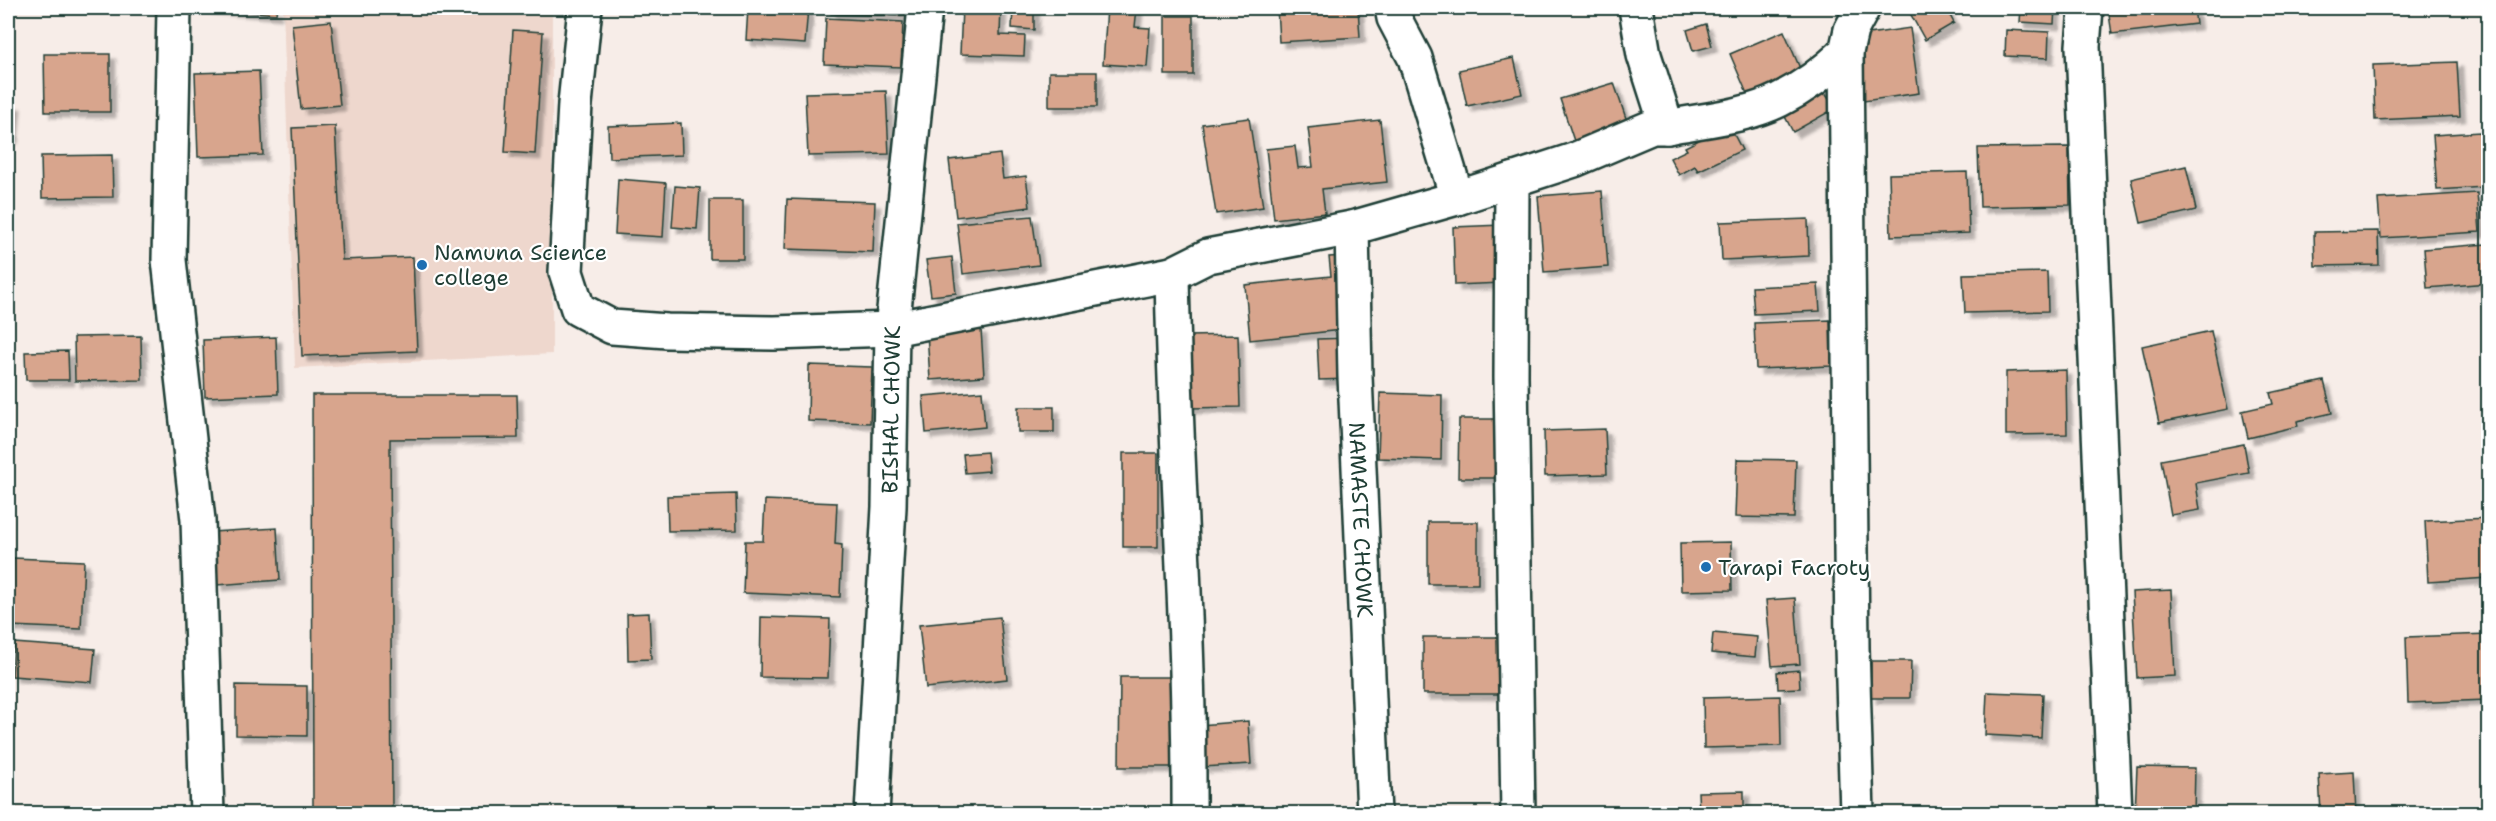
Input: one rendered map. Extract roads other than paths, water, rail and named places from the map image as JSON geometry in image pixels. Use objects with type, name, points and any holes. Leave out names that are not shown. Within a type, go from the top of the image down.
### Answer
[{"type":"street","points":[[174,8],[169,260],[198,520],[207,813]]},
{"type":"street","points":[[585,8],[575,104],[566,272],[578,309],[612,327],[667,331],[774,333],[892,329],[1172,274],[1208,256],[1352,228],[1457,198],[1574,160],[1652,127],[1667,127],[1726,116],[1778,101],[1826,70],[1846,52]]},
{"type":"street","name":"BISHAL CHOWK","points":[[872,813],[890,507],[892,329],[925,8]]},
{"type":"street","points":[[1392,8],[1394,18],[1415,58],[1457,198]]},
{"type":"street","points":[[1636,8],[1644,55],[1667,127]]},
{"type":"street","points":[[1857,813],[1852,648],[1846,52],[1851,30],[1863,8]]},
{"type":"street","points":[[2086,8],[2083,46],[2115,813]]},
{"type":"street","points":[[1512,180],[1511,377],[1518,813]]},
{"type":"street","name":"NAMASTE CHOWK","points":[[1352,228],[1355,376],[1374,813]]},
{"type":"street","points":[[1172,274],[1174,413],[1184,542],[1189,681],[1189,813]]},
{"type":"place","name":"Namuna Science college","points":[[422,265]]},
{"type":"place","name":"Tarapi Facroty","points":[[1706,567]]}]
